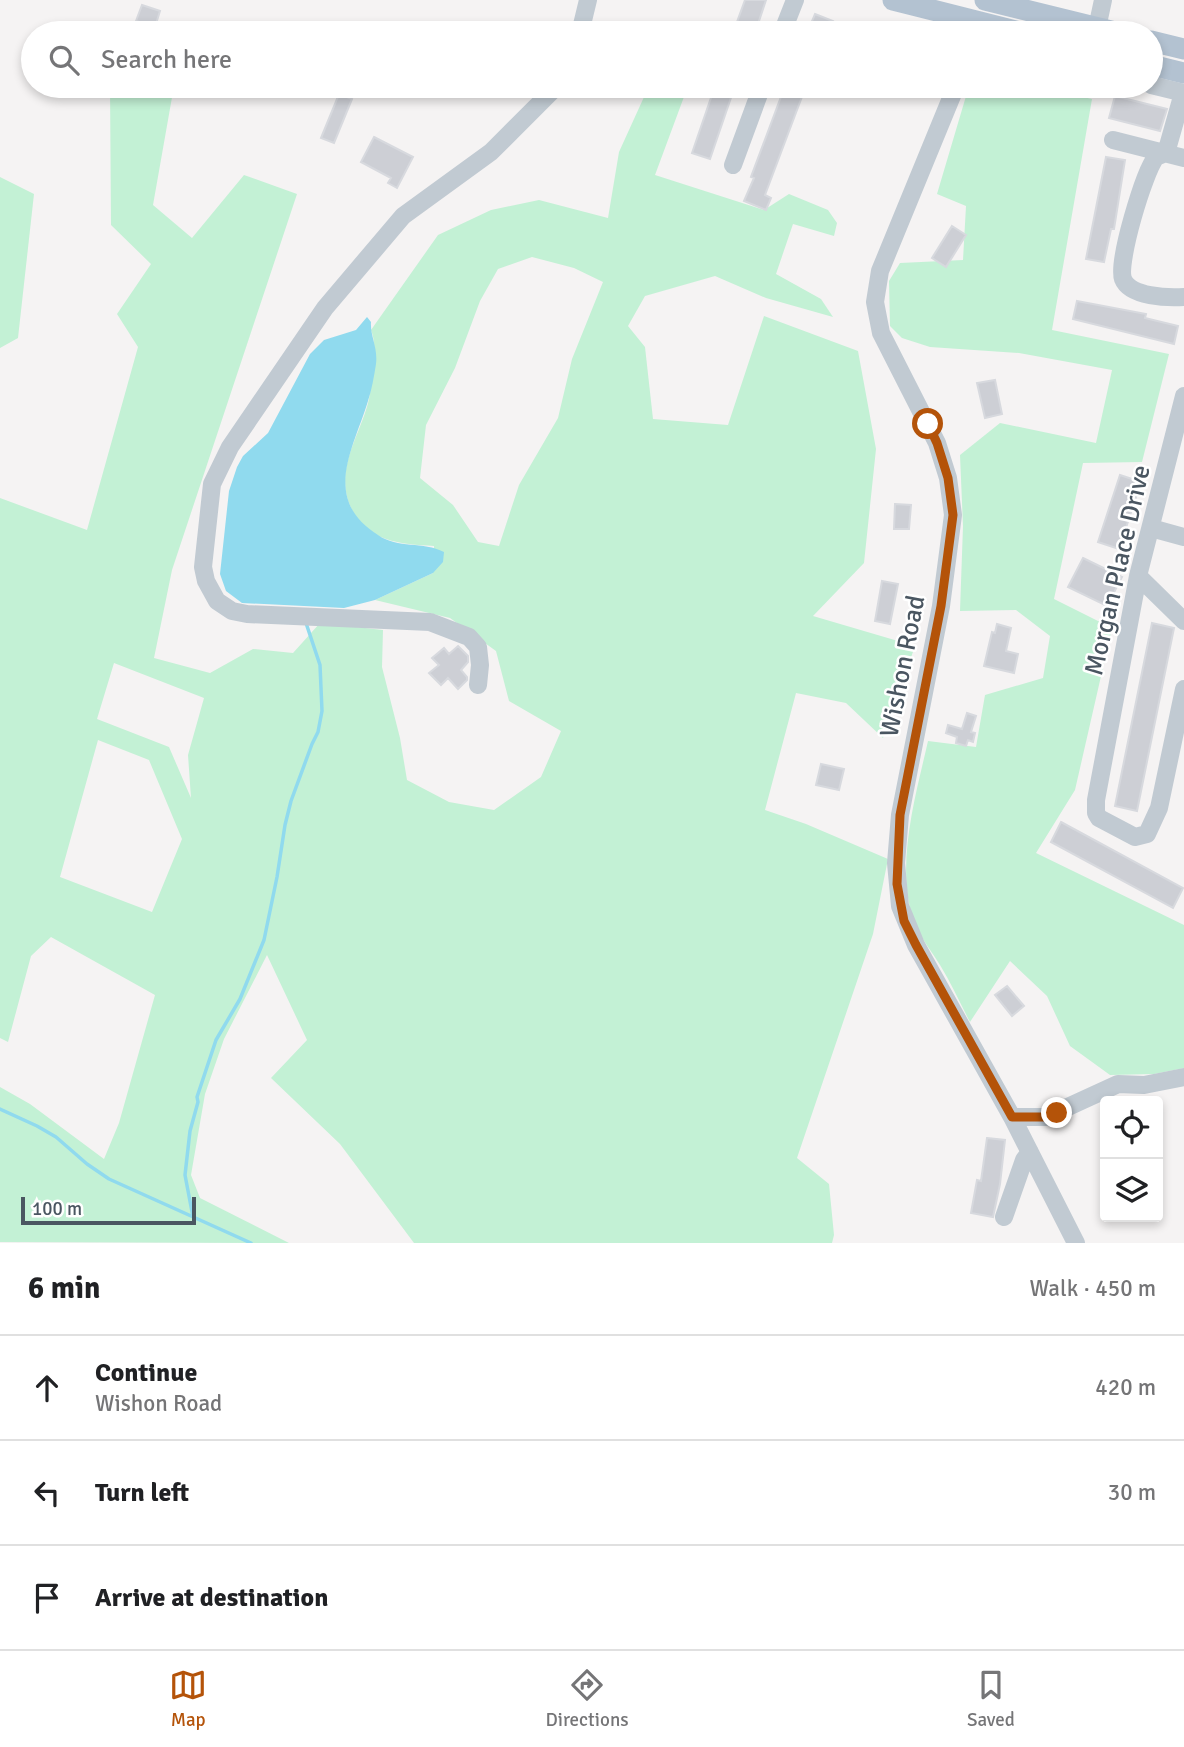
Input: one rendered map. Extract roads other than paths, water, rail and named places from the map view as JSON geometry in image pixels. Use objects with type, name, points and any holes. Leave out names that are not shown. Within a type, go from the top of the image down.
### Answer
[{"type":"main road","points":[[893,0],[958,21]]},
{"type":"main road","points":[[985,0],[1069,21]]},
{"type":"main road","points":[[1163,44],[1184,50]]},
{"type":"main road","points":[[1163,68],[1184,73]]},
{"type":"street","points":[[583,21],[588,0]]},
{"type":"street","points":[[786,21],[794,0]]},
{"type":"street","points":[[1098,21],[1103,0]]},
{"type":"street","points":[[1163,88],[1184,93],[1166,153]]},
{"type":"street","points":[[478,685],[478,647],[469,638],[430,622],[247,614],[232,611],[217,601],[202,567],[207,523],[212,484],[219,466],[237,435],[325,307],[403,216],[491,152],[545,98]]},
{"type":"street","points":[[733,165],[758,98]]},
{"type":"street","name":"Wishon Road","points":[[951,98],[888,245],[875,302],[881,334],[937,443],[952,499],[950,548],[943,593],[900,815],[897,884],[902,913],[916,945],[1012,1117],[1076,1243]]},
{"type":"street","points":[[1113,140],[1184,158]]},
{"type":"street","points":[[1166,153],[1156,157],[1145,176],[1129,233],[1122,274],[1127,284],[1141,293],[1157,297],[1184,297]]},
{"type":"street","name":"Morgan Place Drive","points":[[1184,396],[1138,576],[1096,813],[1098,818],[1135,837],[1147,834],[1159,808],[1184,689]]},
{"type":"street","points":[[1151,528],[1184,537]]},
{"type":"street","points":[[1138,576],[1184,621]]},
{"type":"street","points":[[1012,1117],[1046,1117],[1118,1084],[1144,1085],[1184,1077]]},
{"type":"street","points":[[1004,1217],[1024,1160],[1030,1152]]},
{"type":"water","points":[[367,317],[371,322],[376,364],[346,473],[350,506],[361,521],[378,535],[394,542],[444,552],[443,562],[433,573],[375,600],[344,608],[242,603],[226,591],[220,574],[229,491],[237,467],[243,456],[268,433],[310,354],[324,340],[356,330]]},
{"type":"waterway","points":[[193,1217],[185,1175],[197,1097],[216,1040],[240,999],[264,940],[291,801],[318,732],[322,711],[320,665],[306,623]]},
{"type":"waterway","points":[[0,1109],[56,1137],[109,1179],[251,1243]]}]
